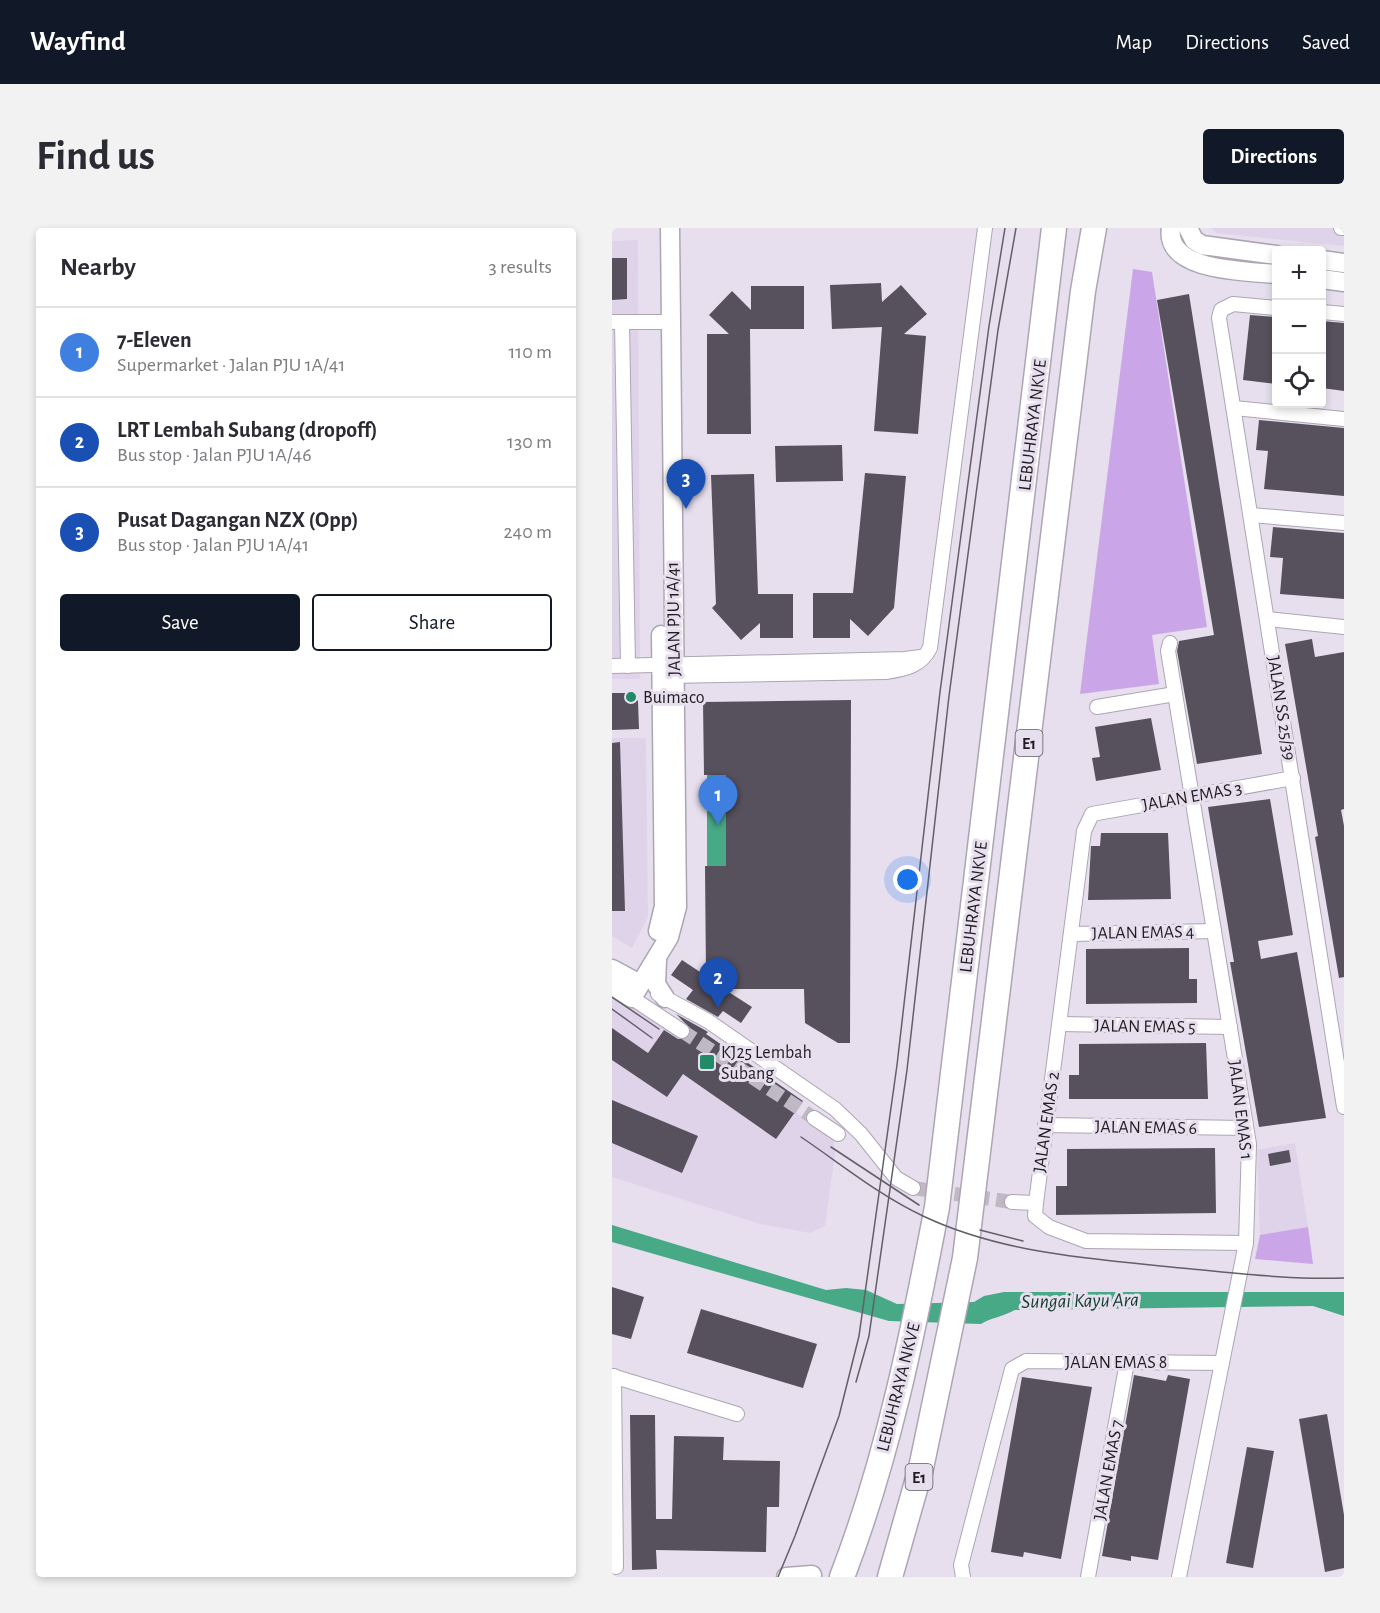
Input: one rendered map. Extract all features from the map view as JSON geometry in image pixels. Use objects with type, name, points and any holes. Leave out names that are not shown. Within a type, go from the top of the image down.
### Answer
[{"type":"highway","name":"LEBUHRAYA NKVE","points":[[842,1577],[884,1447],[905,1368],[937,1208],[1054,228]]},
{"type":"highway","name":"LEBUHRAYA NKVE","points":[[890,1577],[921,1468],[965,1258],[1082,303],[1094,228]]},
{"type":"street","name":"JALAN PJU 1A/41","points":[[627,988],[659,952],[669,937],[677,907],[668,670],[664,322],[658,228]]},
{"type":"street","name":"JALAN PJU 1A/41","points":[[664,322],[670,228]]},
{"type":"street","points":[[612,666],[668,670],[905,659],[926,656],[930,648],[985,228]]},
{"type":"street","points":[[1171,228],[1173,246],[1181,255],[1203,266],[1272,274]]},
{"type":"street","points":[[1188,228],[1194,240],[1202,245],[1272,254]]},
{"type":"street","points":[[1326,260],[1344,262]]},
{"type":"street","points":[[1326,280],[1344,282]]},
{"type":"street","name":"JALAN SS 25/39","points":[[1272,308],[1233,304],[1221,310],[1219,318],[1344,1107]]},
{"type":"street","points":[[1326,312],[1344,314]]},
{"type":"street","points":[[628,666],[617,322],[664,322]]},
{"type":"street","points":[[1234,408],[1344,419]]},
{"type":"street","points":[[1251,515],[1344,523]]},
{"type":"street","points":[[1268,620],[1344,627]]},
{"type":"street","name":"JALAN EMAS 1","points":[[1170,643],[1168,651],[1249,1144],[1246,1243],[1179,1577]]},
{"type":"street","name":"JALAN PJU 1A/41","points":[[627,988],[655,937],[664,906],[668,670]]},
{"type":"street","points":[[1096,707],[1175,694]]},
{"type":"street","name":"JALAN EMAS 3","points":[[1092,814],[1293,778]]},
{"type":"street","name":"JALAN EMAS 2","points":[[1036,1203],[1072,934],[1083,831],[1092,814]]},
{"type":"street","name":"JALAN EMAS 4","points":[[1072,934],[1214,931]]},
{"type":"street","points":[[659,952],[655,975],[656,984],[665,998]]},
{"type":"street","points":[[612,969],[627,988],[682,1031]]},
{"type":"street","points":[[627,988],[665,998],[708,1021],[836,1109],[861,1134],[896,1178],[914,1188]]},
{"type":"street","name":"JALAN EMAS 5","points":[[1060,1024],[1230,1027]]},
{"type":"street","points":[[814,1118],[838,1134]]},
{"type":"street","name":"JALAN EMAS 6","points":[[1045,1125],[1246,1128]]},
{"type":"street","points":[[1012,1202],[1036,1203],[1035,1216],[1049,1227],[1086,1242],[1246,1243]]},
{"type":"street","name":"JALAN EMAS 8","points":[[963,1577],[961,1565],[1012,1369],[1026,1361],[1222,1363]]},
{"type":"street","name":"JALAN EMAS 7","points":[[1088,1577],[1127,1362]]},
{"type":"street","points":[[616,1567],[613,1376],[737,1414]]},
{"type":"shaded area","points":[[1211,228],[1344,228],[1344,246],[1217,233]]},
{"type":"shaded area","points":[[638,240],[640,679],[612,679],[612,241]]},
{"type":"shaded area","points":[[1133,269],[1152,272],[1207,627],[1152,635],[1159,684],[1080,694]]},
{"type":"shaded area","points":[[612,738],[646,738],[648,917],[632,948],[612,936]]},
{"type":"shaded area","points":[[612,992],[833,1137],[835,1154],[825,1226],[810,1233],[760,1224],[612,1177]]},
{"type":"shaded area","points":[[1295,1143],[1308,1227],[1260,1235],[1257,1150]]},
{"type":"shaded area","points":[[1308,1227],[1313,1264],[1255,1259],[1260,1235]]},
{"type":"water","points":[[707,775],[726,775],[726,866],[707,866]]},
{"type":"water","name":"Sungai Kayu Ara","points":[[612,1225],[826,1290],[846,1288],[866,1290],[897,1304],[974,1302],[984,1296],[1004,1292],[1344,1292],[1344,1316],[1313,1306],[1015,1310],[981,1324],[889,1321],[612,1242]]},
{"type":"building","points":[[612,258],[627,258],[627,299],[612,300]]},
{"type":"building","points":[[881,283],[882,302],[901,285],[927,314],[904,334],[926,336],[918,434],[874,431],[882,327],[832,329],[830,285]]},
{"type":"building","points":[[751,286],[804,286],[804,329],[750,329],[751,434],[707,434],[707,334],[729,334],[709,315],[732,291],[751,310]]},
{"type":"building","points":[[1189,294],[1262,754],[1197,764],[1177,651],[1179,641],[1214,635],[1157,300]]},
{"type":"building","points":[[1250,315],[1272,317],[1272,384],[1243,380]]},
{"type":"building","points":[[1326,321],[1344,323],[1344,391],[1326,389]]},
{"type":"building","points":[[1259,420],[1344,428],[1344,496],[1264,489],[1268,451],[1256,450]]},
{"type":"building","points":[[842,445],[843,481],[776,482],[775,446]]},
{"type":"building","points":[[865,473],[906,476],[894,608],[868,636],[850,619],[850,638],[813,638],[813,593],[853,593]]},
{"type":"building","points":[[754,474],[758,594],[793,594],[793,638],[760,638],[760,623],[741,640],[712,608],[716,604],[711,475]]},
{"type":"building","points":[[1273,527],[1344,533],[1344,599],[1280,594],[1283,558],[1270,557]]},
{"type":"building","points":[[1312,639],[1315,657],[1344,652],[1344,809],[1341,810],[1344,826],[1344,977],[1339,978],[1315,837],[1318,836],[1285,644]]},
{"type":"building","points":[[612,693],[631,693],[638,701],[639,729],[612,730]]},
{"type":"building","points":[[851,700],[850,1043],[838,1043],[805,1023],[804,989],[724,989],[752,1007],[741,1023],[723,1011],[718,1017],[686,999],[693,990],[671,975],[682,960],[706,976],[705,866],[726,866],[726,775],[704,775],[703,702]]},
{"type":"building","points":[[1151,718],[1161,770],[1096,781],[1092,758],[1100,757],[1095,727]]},
{"type":"building","points":[[620,742],[625,911],[612,911],[612,743]]},
{"type":"building","points":[[1270,799],[1293,935],[1258,941],[1261,959],[1297,952],[1326,1118],[1259,1127],[1230,962],[1234,962],[1208,807]]},
{"type":"building","points":[[1101,833],[1168,833],[1171,899],[1088,900],[1091,846],[1100,846]]},
{"type":"building","points":[[1189,948],[1189,979],[1197,979],[1197,1003],[1086,1004],[1086,949]]},
{"type":"building","name":"KJ25 Lembah Subang","points":[[676,1014],[708,1032],[706,1034],[803,1101],[776,1139],[683,1074],[667,1097],[612,1060],[612,1028],[648,1053],[664,1030],[678,1039],[687,1039],[690,1028]]},
{"type":"building","points":[[1206,1043],[1208,1099],[1069,1099],[1069,1075],[1079,1075],[1079,1044]]},
{"type":"building","points":[[612,1100],[698,1136],[682,1173],[612,1143]]},
{"type":"building","points":[[1215,1148],[1216,1213],[1056,1215],[1056,1186],[1067,1186],[1067,1149]]},
{"type":"building","points":[[1289,1150],[1291,1162],[1270,1166],[1268,1154]]},
{"type":"building","points":[[612,1287],[644,1297],[631,1339],[612,1334]]},
{"type":"building","points":[[701,1309],[817,1344],[803,1388],[687,1353]]},
{"type":"building","points":[[1134,1375],[1166,1381],[1168,1375],[1190,1379],[1158,1560],[1131,1556],[1131,1561],[1102,1556]]},
{"type":"building","points":[[1022,1377],[1092,1387],[1061,1559],[1024,1552],[1023,1557],[991,1552]]},
{"type":"building","points":[[1327,1414],[1344,1515],[1344,1568],[1325,1572],[1299,1419]]},
{"type":"building","points":[[630,1415],[655,1415],[656,1519],[672,1519],[674,1436],[724,1437],[723,1460],[780,1461],[779,1507],[767,1507],[766,1552],[656,1550],[657,1569],[632,1570]]},
{"type":"building","points":[[1247,1447],[1274,1451],[1253,1568],[1226,1563]]},
{"type":"tunnel","points":[[682,1031],[814,1118]]},
{"type":"tunnel","points":[[913,1188],[1012,1202]]},
{"type":"tram line","points":[[778,1577],[839,1416],[859,1336],[897,1065],[940,692],[989,326],[1005,228]]},
{"type":"tram line","points":[[856,1382],[869,1336],[907,1070],[949,696],[998,330],[1016,228]]},
{"type":"tram line","points":[[612,997],[659,1029]]},
{"type":"tram line","points":[[612,1009],[652,1038]]},
{"type":"tram line","points":[[801,1137],[907,1208],[953,1229],[985,1239],[1082,1258],[1262,1276],[1344,1278]]},
{"type":"tram line","points":[[831,1147],[919,1205]]},
{"type":"tram line","points":[[980,1230],[1023,1241]]},
{"type":"place","name":"Pusat Dagangan NZX (Opp)","points":[[686,509]]},
{"type":"place","name":"Buimaco","points":[[631,697]]},
{"type":"place","name":"7-Eleven","points":[[718,825]]},
{"type":"place","name":"LRT Lembah Subang (dropoff)","points":[[718,1008]]},
{"type":"place","name":"KJ25 Lembah Subang","points":[[707,1062]]}]
